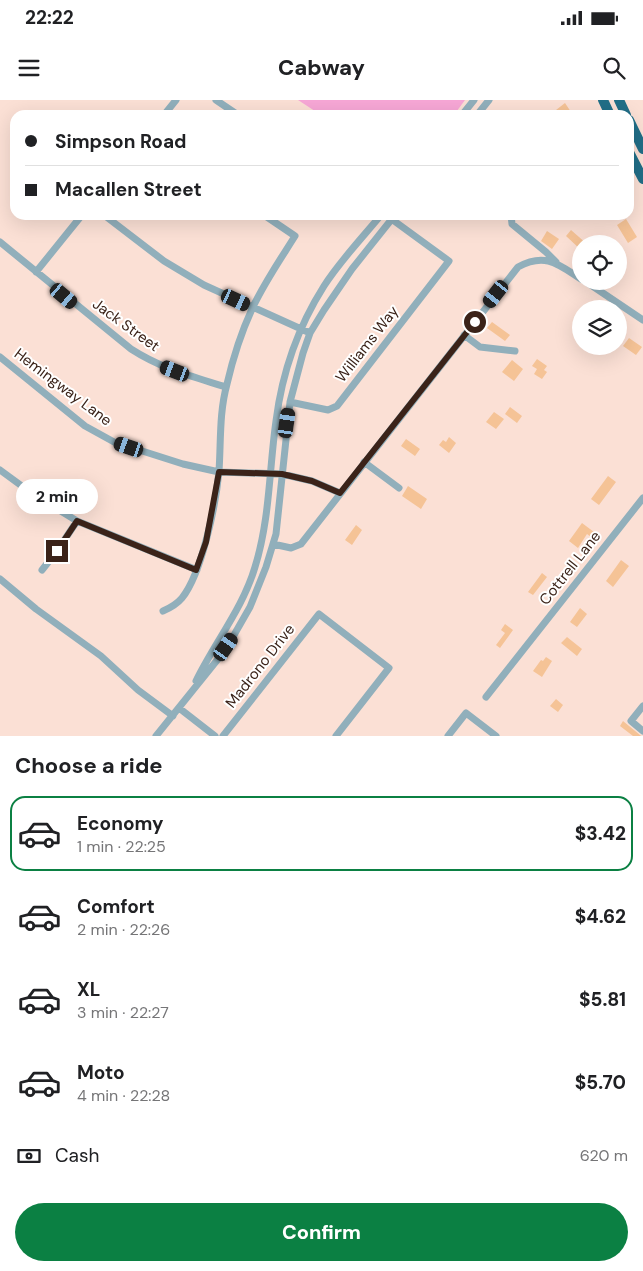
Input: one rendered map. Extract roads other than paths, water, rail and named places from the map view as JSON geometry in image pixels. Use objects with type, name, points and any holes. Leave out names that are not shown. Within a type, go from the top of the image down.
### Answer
[{"type":"highway","points":[[634,130],[643,149]]},
{"type":"highway","points":[[639,162],[643,179]]},
{"type":"street","points":[[168,110],[176,100]]},
{"type":"street","points":[[216,100],[231,110]]},
{"type":"street","points":[[466,110],[474,100]]},
{"type":"street","points":[[481,110],[489,100]]},
{"type":"street","points":[[36,272],[78,220]]},
{"type":"street","points":[[111,220],[164,261],[204,285],[310,333]]},
{"type":"street","points":[[163,611],[173,606],[182,598],[194,576],[206,542],[219,472],[219,430],[226,387],[237,348],[253,308],[272,271],[295,236],[271,220]]},
{"type":"street","points":[[189,695],[210,653],[236,613],[249,585],[264,534],[279,398],[287,367],[301,329],[325,285],[377,220]]},
{"type":"street","points":[[156,736],[218,659],[234,635],[259,588],[273,544],[290,402],[302,353],[310,333],[324,310],[388,220]]},
{"type":"street","name":"Williams Way","points":[[290,402],[328,410],[337,406],[449,261],[396,220]]},
{"type":"street","points":[[512,220],[512,224],[556,262],[572,273]]},
{"type":"street","name":"Jack Street","points":[[0,242],[108,331],[151,362],[226,387]]},
{"type":"street","points":[[273,544],[291,548],[301,544],[518,267],[530,260],[556,262]]},
{"type":"street","points":[[598,290],[643,320]]},
{"type":"street","points":[[464,335],[480,347],[516,351]]},
{"type":"street","name":"Hemingway Lane","points":[[0,357],[85,426],[114,442],[183,464],[219,472],[282,474],[312,481],[340,493]]},
{"type":"street","points":[[364,462],[399,488]]},
{"type":"street","points":[[0,470],[36,496],[77,521],[196,570]]},
{"type":"street","name":"Cottrell Lane","points":[[486,697],[643,498]]},
{"type":"street","points":[[42,570],[77,521]]},
{"type":"street","points":[[0,579],[36,609],[101,656],[138,690],[173,716]]},
{"type":"street","name":"Madrono Drive","points":[[222,736],[319,614],[389,668],[336,736]]},
{"type":"street","points":[[643,706],[631,721],[643,731]]},
{"type":"street","points":[[178,708],[215,736]]},
{"type":"street","points":[[448,736],[466,713],[496,736]]}]
